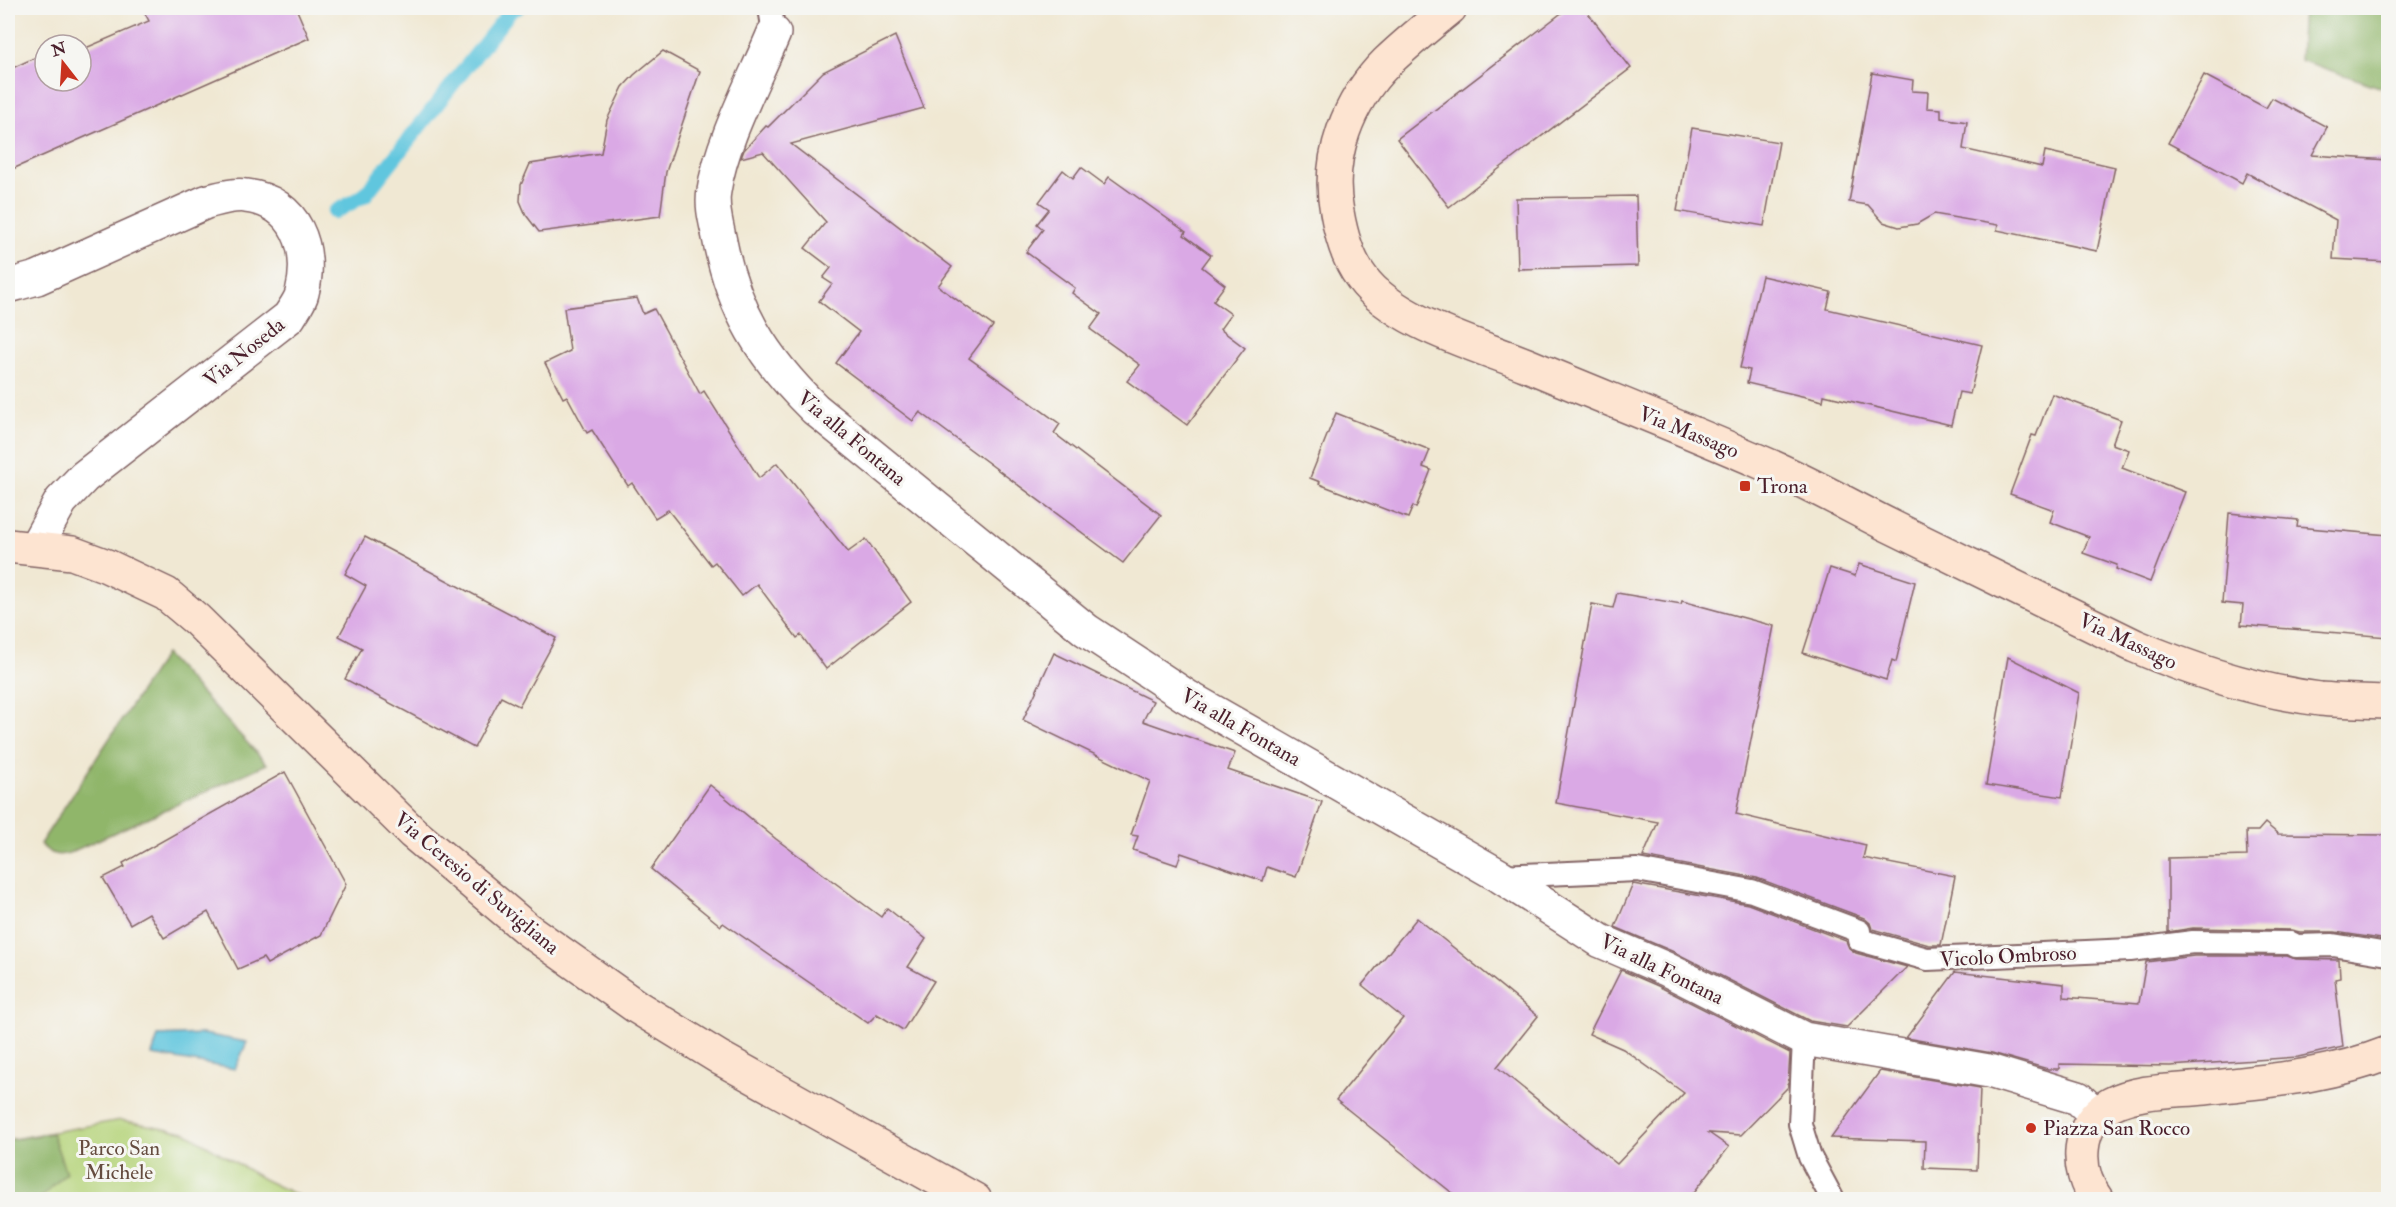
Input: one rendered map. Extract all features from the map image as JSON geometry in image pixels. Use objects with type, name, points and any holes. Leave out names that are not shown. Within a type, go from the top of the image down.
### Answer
[{"type":"street","name":"Via Massago","points":[[1450,8],[1386,63],[1370,82],[1354,105],[1338,147],[1333,194],[1340,228],[1351,260],[1360,277],[1390,306],[1451,336],[1766,464],[2134,646],[2191,670],[2259,688],[2319,699],[2388,702]]},
{"type":"street","name":"Via alla Fontana","points":[[772,20],[721,159],[713,194],[724,263],[733,292],[762,350],[785,380],[815,410],[1086,630],[1186,696],[1500,876],[1601,941],[1666,969],[1804,1039],[1989,1071],[2078,1098],[2096,1115]]},
{"type":"street","name":"Via Noseda","points":[[8,286],[37,278],[206,202],[244,195],[277,206],[289,216],[303,246],[305,266],[302,295],[289,317],[84,477],[21,547]]},
{"type":"street","name":"Via Ceresio di Suvigliana","points":[[21,547],[72,553],[135,578],[166,594],[197,620],[413,833],[527,929],[637,1007],[720,1058],[975,1200]]},
{"type":"street","points":[[2097,1200],[2085,1178],[2081,1150],[2088,1125],[2096,1115],[2113,1103],[2147,1095],[2320,1074],[2388,1053]]},
{"type":"lane","name":"Vicolo Ombroso","points":[[1500,876],[1637,870],[1752,891],[1859,931],[1860,940],[1927,959],[2130,950],[2193,942],[2333,945],[2388,954]]},
{"type":"lane","points":[[1804,1039],[1800,1124],[1810,1157],[1833,1200]]},
{"type":"green space","points":[[2303,8],[2388,8],[2388,90],[2300,60]]},
{"type":"green space","points":[[165,654],[267,764],[69,853],[57,855],[50,852],[40,844]]},
{"type":"green space","name":"Parco San Michele","points":[[121,1120],[185,1132],[263,1179],[305,1199],[8,1199],[8,1140]]},
{"type":"green space","points":[[52,1133],[66,1173],[40,1199],[8,1199],[8,1140]]},
{"type":"water","points":[[203,1034],[247,1042],[235,1069],[152,1055],[158,1036]]},
{"type":"building","points":[[142,8],[296,8],[309,38],[8,171],[8,70],[33,59],[33,93],[93,93],[93,45],[149,21]]},
{"type":"building","points":[[1568,8],[1584,8],[1631,68],[1449,207],[1397,139]]},
{"type":"building","points":[[895,36],[924,108],[791,144],[952,267],[938,286],[993,326],[969,358],[1060,424],[1054,433],[1161,515],[1123,563],[920,412],[913,421],[836,363],[859,332],[819,301],[832,284],[823,278],[831,268],[805,248],[826,222],[763,152],[741,158],[744,150],[766,126],[768,127],[823,72]]},
{"type":"building","points":[[663,51],[700,71],[666,172],[660,216],[539,232],[526,215],[520,201],[521,185],[530,164],[601,153],[607,120],[623,87]]},
{"type":"building","points":[[1872,73],[1913,80],[1912,91],[1928,92],[1927,108],[1941,109],[1941,118],[1967,122],[1963,149],[2042,167],[2045,151],[2115,167],[2097,251],[1997,230],[1998,225],[1934,214],[1917,224],[1899,227],[1883,222],[1868,205],[1849,202]]},
{"type":"building","points":[[2204,75],[2266,108],[2272,98],[2327,127],[2312,155],[2388,160],[2388,262],[2333,259],[2336,220],[2247,173],[2242,183],[2168,143]]},
{"type":"building","points":[[1692,128],[1779,142],[1764,226],[1677,211]]},
{"type":"building","points":[[1081,167],[1104,184],[1109,177],[1186,232],[1184,235],[1211,255],[1202,267],[1225,285],[1213,301],[1231,314],[1220,329],[1245,348],[1187,425],[1127,381],[1140,365],[1090,329],[1101,314],[1072,293],[1075,288],[1026,252],[1043,229],[1037,224],[1049,209],[1039,202],[1063,170],[1073,178]]},
{"type":"building","points":[[1636,196],[1638,266],[1518,269],[1516,198]]},
{"type":"building","points":[[1762,276],[1831,292],[1827,309],[1982,345],[1970,394],[1959,392],[1951,425],[1824,395],[1823,401],[1747,383],[1750,370],[1740,368]]},
{"type":"building","points":[[637,298],[643,314],[654,309],[700,394],[704,391],[759,478],[777,463],[848,552],[866,539],[911,602],[826,669],[801,635],[797,638],[757,584],[742,596],[715,562],[711,565],[668,510],[655,518],[632,483],[628,486],[592,430],[587,433],[567,396],[563,398],[545,363],[570,351],[564,308]]},
{"type":"building","points":[[2052,394],[2121,420],[2112,444],[2129,450],[2122,468],[2185,492],[2150,582],[2116,569],[2117,565],[2083,553],[2089,537],[2050,522],[2054,510],[2010,494],[2032,435],[2036,436]]},
{"type":"building","points":[[1336,413],[1430,450],[1423,467],[1431,470],[1416,508],[1413,506],[1408,518],[1319,484],[1320,482],[1310,478]]},
{"type":"building","points":[[2229,513],[2298,520],[2297,527],[2388,535],[2388,637],[2241,625],[2243,605],[2222,603]]},
{"type":"building","points":[[365,537],[556,638],[519,706],[501,697],[474,748],[345,679],[362,648],[339,636],[366,586],[345,574]]},
{"type":"building","points":[[1859,564],[1915,582],[1896,662],[1892,660],[1886,680],[1803,653],[1830,568],[1855,576]]},
{"type":"building","points":[[1617,593],[1681,604],[1682,601],[1774,626],[1736,814],[1866,845],[1863,858],[1955,876],[1941,945],[1929,945],[1872,929],[1870,923],[1864,918],[1757,878],[1643,857],[1658,822],[1556,803],[1592,604],[1613,608]]},
{"type":"building","points":[[1054,653],[1153,701],[1143,721],[1235,753],[1228,770],[1322,802],[1296,877],[1267,867],[1263,881],[1181,853],[1177,865],[1133,850],[1138,836],[1131,835],[1150,781],[1023,720]]},
{"type":"building","points":[[2008,657],[2079,693],[2062,797],[1986,785]]},
{"type":"building","points":[[285,772],[346,884],[321,935],[267,964],[263,958],[238,969],[208,912],[164,938],[149,913],[130,924],[103,878],[125,867],[123,863]]},
{"type":"building","points":[[710,785],[776,839],[881,917],[887,908],[926,939],[908,967],[934,981],[903,1030],[877,1014],[868,1023],[723,923],[721,926],[651,869]]},
{"type":"building","points":[[2265,823],[2278,834],[2388,835],[2388,940],[2335,932],[2291,930],[2193,928],[2168,932],[2168,858],[2247,856],[2246,831],[2258,831]]},
{"type":"building","points":[[1633,884],[1748,904],[1846,941],[1849,948],[1856,953],[1907,967],[1847,1027],[1810,1021],[1674,952],[1615,927]]},
{"type":"building","points":[[1417,918],[1538,1016],[1497,1067],[1617,1164],[1684,1093],[1623,1049],[1589,1034],[1621,970],[1658,986],[1790,1053],[1788,1087],[1741,1135],[1709,1133],[1729,1147],[1688,1200],[1461,1200],[1336,1100],[1403,1018],[1362,985]]},
{"type":"building","points":[[2194,956],[2287,956],[2296,959],[2339,960],[2340,978],[2335,979],[2343,1047],[2298,1057],[2170,1066],[2059,1064],[2059,1069],[2048,1069],[1992,1053],[1906,1038],[1955,972],[2064,984],[2064,997],[2139,1003],[2146,962]]},
{"type":"building","points":[[1880,1071],[1980,1088],[1977,1170],[1924,1168],[1925,1141],[1831,1138]]},
{"type":"waterway","points":[[335,212],[365,195],[512,9],[517,8]]},
{"type":"place","name":"Trona","points":[[1745,486]]},
{"type":"place","name":"Piazza San Rocco","points":[[2031,1128]]}]
